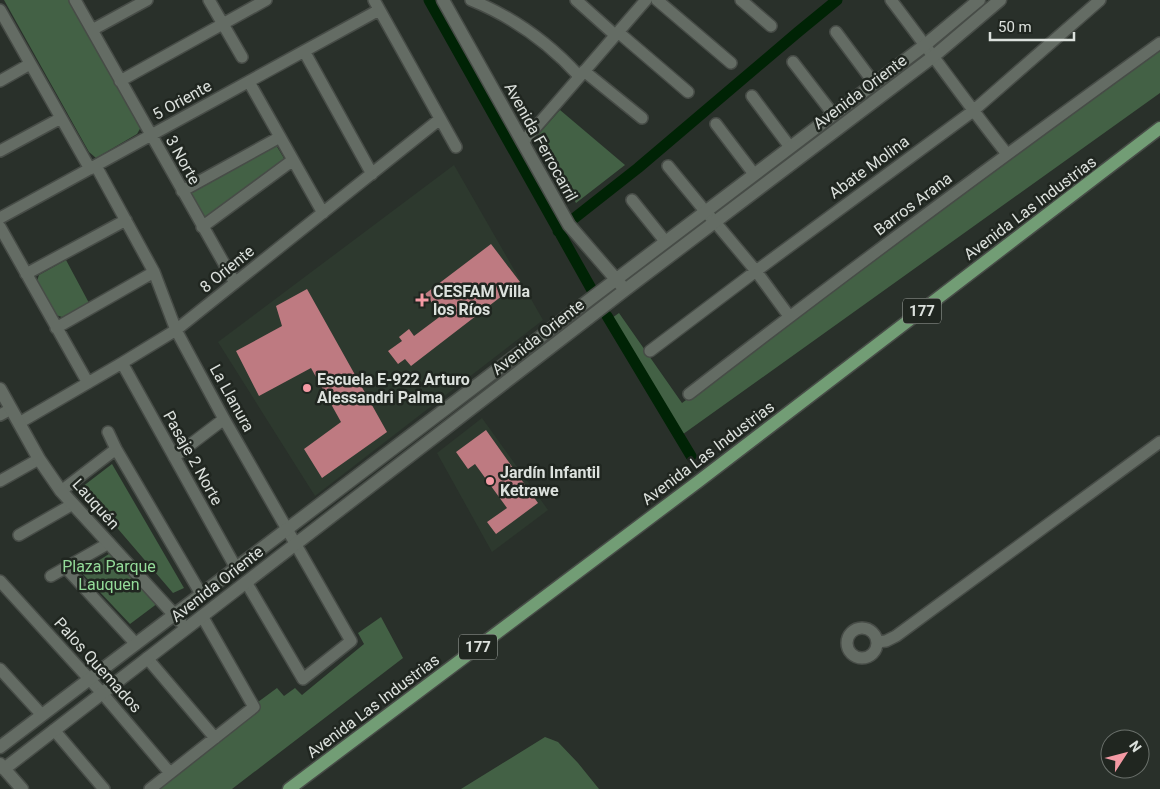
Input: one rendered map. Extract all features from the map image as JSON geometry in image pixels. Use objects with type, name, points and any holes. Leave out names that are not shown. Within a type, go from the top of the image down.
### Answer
[{"type":"main road","name":"Avenida Las Industrias","points":[[289,789],[699,481],[1160,129]]},
{"type":"street","name":"3 Norte","points":[[75,0],[235,283]]},
{"type":"street","points":[[92,30],[147,0]]},
{"type":"street","points":[[209,0],[242,57]]},
{"type":"street","points":[[120,81],[266,0]]},
{"type":"street","name":"Avenida Ferrocarril","points":[[443,0],[569,226],[625,290]]},
{"type":"street","points":[[470,0],[503,15],[535,35],[582,74],[642,118]]},
{"type":"street","points":[[576,0],[688,92]]},
{"type":"street","points":[[523,142],[646,0]]},
{"type":"street","points":[[657,0],[731,63]]},
{"type":"street","points":[[741,0],[771,26]]},
{"type":"street","points":[[891,0],[1007,154]]},
{"type":"street","name":"Avenida Oriente","points":[[0,747],[925,45],[978,0]]},
{"type":"street","name":"Avenida Oriente","points":[[1,768],[54,730],[625,290],[934,56],[1000,0]]},
{"type":"street","name":"Abate Molina","points":[[650,351],[973,111],[1100,0]]},
{"type":"street","points":[[377,5],[456,147]]},
{"type":"street","name":"5 Oriente","points":[[0,218],[304,51],[377,5]]},
{"type":"street","name":"La Llanura","points":[[1,14],[61,118],[126,220],[154,272],[176,330],[351,641],[303,680],[246,582]]},
{"type":"street","points":[[836,32],[874,83]]},
{"type":"street","name":"Barros Arana","points":[[689,394],[789,316],[1160,43]]},
{"type":"street","points":[[304,51],[372,174]]},
{"type":"street","points":[[794,62],[833,114]]},
{"type":"street","points":[[0,81],[30,64]]},
{"type":"street","points":[[249,82],[323,213]]},
{"type":"street","points":[[752,96],[790,146]]},
{"type":"street","points":[[0,151],[61,118]]},
{"type":"street","name":"8 Oriente","points":[[19,423],[176,330],[440,119]]},
{"type":"street","points":[[716,124],[754,174]]},
{"type":"street","points":[[182,191],[280,137]]},
{"type":"street","points":[[202,227],[293,160]]},
{"type":"street","points":[[668,166],[756,271],[789,316]]},
{"type":"street","points":[[632,200],[665,241]]},
{"type":"street","points":[[26,274],[126,220]]},
{"type":"street","points":[[0,227],[88,383]]},
{"type":"street","points":[[56,328],[154,272]]},
{"type":"street","name":"Pasaje 2 Norte","points":[[122,363],[236,568]]},
{"type":"street","name":"Lauquén","points":[[0,389],[6,412],[19,423],[39,459],[61,491],[186,629]]},
{"type":"street","points":[[174,457],[224,418]]},
{"type":"street","points":[[108,432],[116,449],[201,594]]},
{"type":"street","points":[[877,642],[886,641],[896,636],[1160,442]]},
{"type":"street","points":[[61,491],[116,449]]},
{"type":"street","points":[[0,481],[39,459]]},
{"type":"street","points":[[19,535],[73,504]]},
{"type":"street","points":[[51,576],[109,543]]},
{"type":"street","points":[[66,568],[136,644]]},
{"type":"street","name":"Palos Quemados","points":[[0,580],[90,679],[170,773]]},
{"type":"street","points":[[150,789],[254,707],[202,616]]},
{"type":"street","points":[[147,658],[215,738]]},
{"type":"street","points":[[0,669],[42,715]]},
{"type":"street","points":[[54,730],[104,789]]},
{"type":"street","points":[[1,768],[22,789]]},
{"type":"shaded area","name":"CESFAM Villa los Ríos","points":[[454,165],[543,320],[315,496],[218,342]]},
{"type":"shaded area","name":"Jardín Infantil Ketrawe","points":[[482,418],[548,510],[492,552],[437,453]]},
{"type":"green space","points":[[4,0],[70,0],[141,127],[137,134],[96,158],[89,152]]},
{"type":"green space","points":[[1160,47],[1160,93],[679,437],[609,320],[619,313],[682,403]]},
{"type":"green space","points":[[560,110],[625,165],[576,203],[538,135]]},
{"type":"green space","points":[[276,145],[285,160],[204,219],[189,193]]},
{"type":"green space","points":[[66,260],[89,303],[62,317],[56,315],[37,281],[39,275]]},
{"type":"green space","points":[[112,464],[184,588],[173,593],[82,487]]},
{"type":"green space","name":"Plaza Parque Lauquen","points":[[112,552],[158,603],[130,624],[81,572]]},
{"type":"green space","points":[[381,617],[403,658],[232,789],[160,789],[258,711],[258,702],[277,688],[284,696],[295,688],[302,695],[364,644],[358,633]]},
{"type":"green space","points":[[545,737],[558,742],[599,789],[461,789]]},
{"type":"building","points":[[491,244],[520,282],[411,366],[405,359],[398,364],[388,351],[402,341],[399,337],[409,329],[414,336],[442,315],[425,294]]},
{"type":"building","points":[[307,289],[387,432],[322,478],[304,449],[341,422],[311,368],[259,396],[236,351],[282,326],[276,306]]},
{"type":"building","points":[[486,430],[538,503],[496,534],[487,522],[507,508],[475,464],[468,469],[456,452]]},
{"type":"waterway","points":[[429,0],[597,299]]},
{"type":"waterway","points":[[558,231],[638,168],[837,0]]},
{"type":"waterway","points":[[607,316],[691,456]]},
{"type":"place","name":"CESFAM Villa los Ríos","points":[[422,300]]},
{"type":"place","name":"Escuela E-922 Arturo Alessandri Palma","points":[[307,388]]},
{"type":"place","name":"Jardín Infantil Ketrawe","points":[[490,481]]}]
